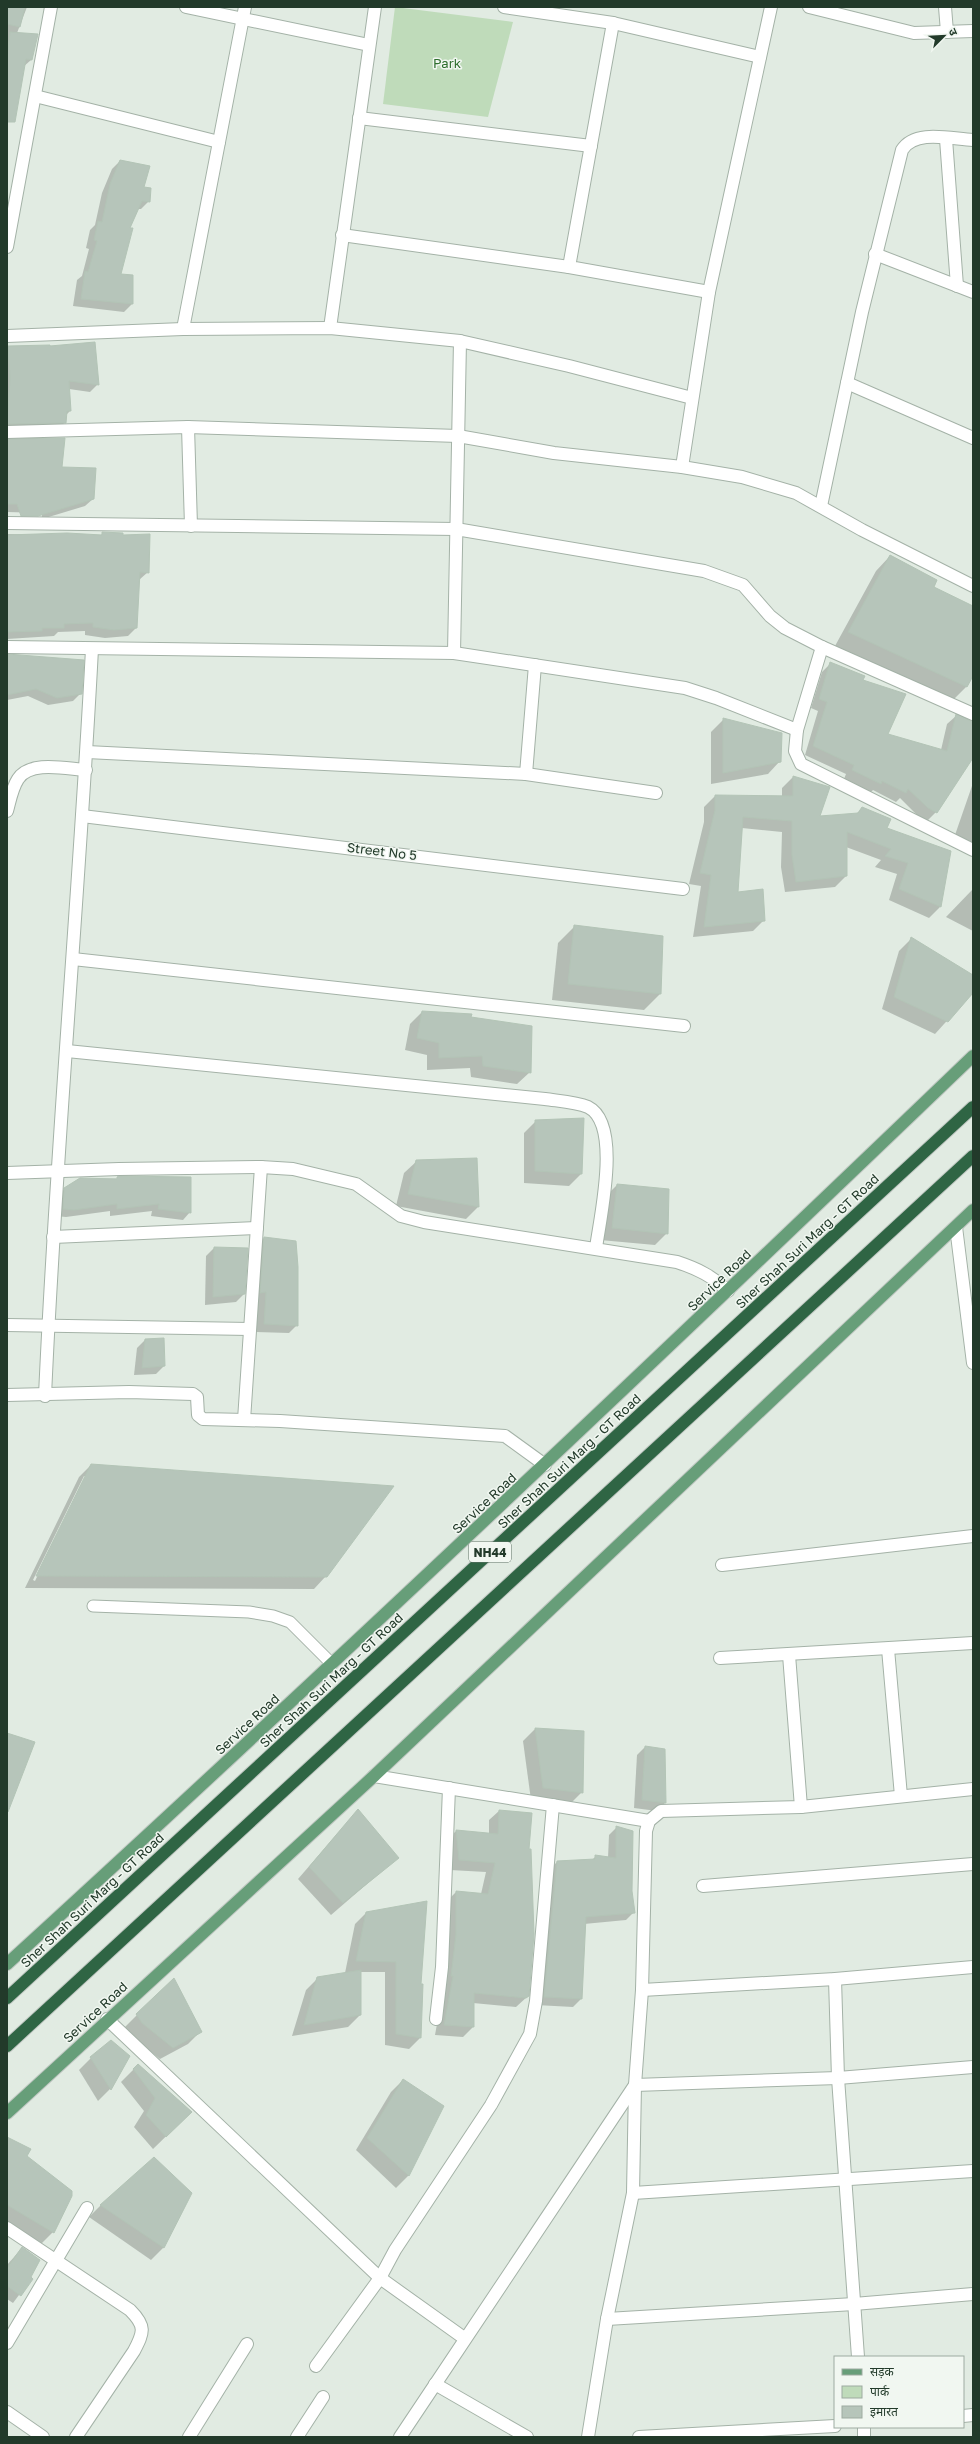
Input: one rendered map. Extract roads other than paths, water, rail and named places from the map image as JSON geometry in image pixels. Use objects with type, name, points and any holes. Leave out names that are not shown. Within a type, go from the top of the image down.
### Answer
[{"type":"highway","name":"Sher Shah Suri Marg - GT Road","points":[[7,1998],[973,1107]]},
{"type":"highway","name":"NH44","points":[[7,2046],[973,1156]]},
{"type":"main road","name":"Service Road","points":[[7,1964],[545,1465],[973,1056]]},
{"type":"main road","name":"Service Road","points":[[7,2113],[107,2019],[374,1776],[973,1210]]},
{"type":"street","points":[[7,247],[51,7]]},
{"type":"street","points":[[186,7],[244,13],[369,45]]},
{"type":"street","points":[[330,328],[337,289],[342,235],[375,7]]},
{"type":"street","points":[[504,7],[613,23],[760,57]]},
{"type":"street","points":[[682,467],[709,292],[771,7]]},
{"type":"street","points":[[809,7],[914,34],[973,31]]},
{"type":"street","points":[[945,7],[947,32]]},
{"type":"street","points":[[183,330],[244,13]]},
{"type":"street","points":[[569,267],[613,23]]},
{"type":"street","points":[[35,96],[219,142]]},
{"type":"street","points":[[359,118],[591,146]]},
{"type":"street","points":[[821,506],[876,254],[902,150],[906,143],[919,138],[973,140]]},
{"type":"street","points":[[946,139],[957,286]]},
{"type":"street","points":[[342,235],[569,267],[709,292]]},
{"type":"street","points":[[876,254],[973,292]]},
{"type":"street","points":[[7,336],[183,330],[330,328],[460,341],[570,366],[692,398]]},
{"type":"street","points":[[454,652],[460,341]]},
{"type":"street","points":[[847,383],[973,438]]},
{"type":"street","points":[[188,427],[191,526]]},
{"type":"street","points":[[7,432],[188,427],[458,436],[554,453],[682,467],[749,479],[796,493],[862,530],[973,586]]},
{"type":"street","points":[[7,524],[456,529],[704,571],[743,584],[770,616],[785,628],[822,647],[973,714]]},
{"type":"street","points":[[7,646],[92,649],[454,652],[685,688],[716,698],[797,730]]},
{"type":"street","points":[[822,647],[797,730],[795,751],[801,764],[809,770],[973,850]]},
{"type":"street","points":[[45,1396],[56,1170],[67,1051],[86,770],[92,649]]},
{"type":"street","points":[[526,774],[535,665]]},
{"type":"street","points":[[87,752],[526,774],[656,793]]},
{"type":"street","points":[[7,811],[14,785],[19,777],[26,771],[49,767],[86,770]]},
{"type":"street","name":"Street No 5","points":[[82,816],[683,888]]},
{"type":"street","points":[[72,960],[684,1026]]},
{"type":"street","points":[[67,1051],[545,1099],[588,1107],[600,1118],[606,1143],[607,1171],[596,1248]]},
{"type":"street","points":[[244,1420],[261,1167]]},
{"type":"street","points":[[7,1173],[56,1170],[261,1167],[293,1169],[345,1180],[368,1191],[401,1216],[424,1222],[677,1262],[700,1269],[714,1277],[728,1291]]},
{"type":"street","points":[[956,1226],[973,1363]]},
{"type":"street","points":[[53,1237],[257,1228]]},
{"type":"street","points":[[7,1325],[250,1329]]},
{"type":"street","points":[[7,1395],[45,1396],[128,1392],[193,1394],[197,1397],[198,1415],[201,1419],[244,1420],[504,1436],[545,1465]]},
{"type":"street","points":[[722,1565],[973,1536]]},
{"type":"street","points":[[720,1658],[973,1643]]},
{"type":"street","points":[[888,1649],[901,1796]]},
{"type":"street","points":[[789,1654],[801,1807]]},
{"type":"street","points":[[374,1776],[649,1821]]},
{"type":"street","points":[[436,2020],[442,1953],[449,1788]]},
{"type":"street","points":[[588,2437],[607,2319],[633,2192],[635,2085],[642,1990],[646,1831],[649,1821],[661,1811],[801,1807],[973,1789]]},
{"type":"street","points":[[316,2366],[380,2278],[395,2250],[491,2105],[530,2034],[536,2001],[553,1805]]},
{"type":"street","points":[[703,1886],[973,1864]]},
{"type":"street","points":[[642,1990],[834,1979],[973,1967]]},
{"type":"street","points":[[834,1979],[838,2078],[847,2178],[858,2356]]},
{"type":"street","points":[[107,2019],[380,2278],[464,2338]]},
{"type":"street","points":[[635,2085],[838,2078],[973,2067]]},
{"type":"street","points":[[400,2437],[436,2384],[464,2338],[635,2085]]},
{"type":"street","points":[[633,2192],[973,2171]]},
{"type":"street","points":[[7,2344],[87,2208]]},
{"type":"street","points":[[7,2228],[130,2310],[140,2320],[143,2330],[134,2351],[76,2437]]},
{"type":"street","points":[[607,2319],[854,2304],[973,2294]]},
{"type":"street","points":[[189,2437],[247,2344]]},
{"type":"street","points":[[436,2384],[527,2437]]},
{"type":"street","points":[[297,2437],[323,2397]]},
{"type":"street","points":[[7,2412],[43,2437]]},
{"type":"street","points":[[639,2437],[834,2426]]},
{"type":"lane","points":[[93,1606],[249,1612],[273,1616],[290,1622],[332,1664]]},
{"type":"park label","name":"Park","points":[[447,63]]}]
